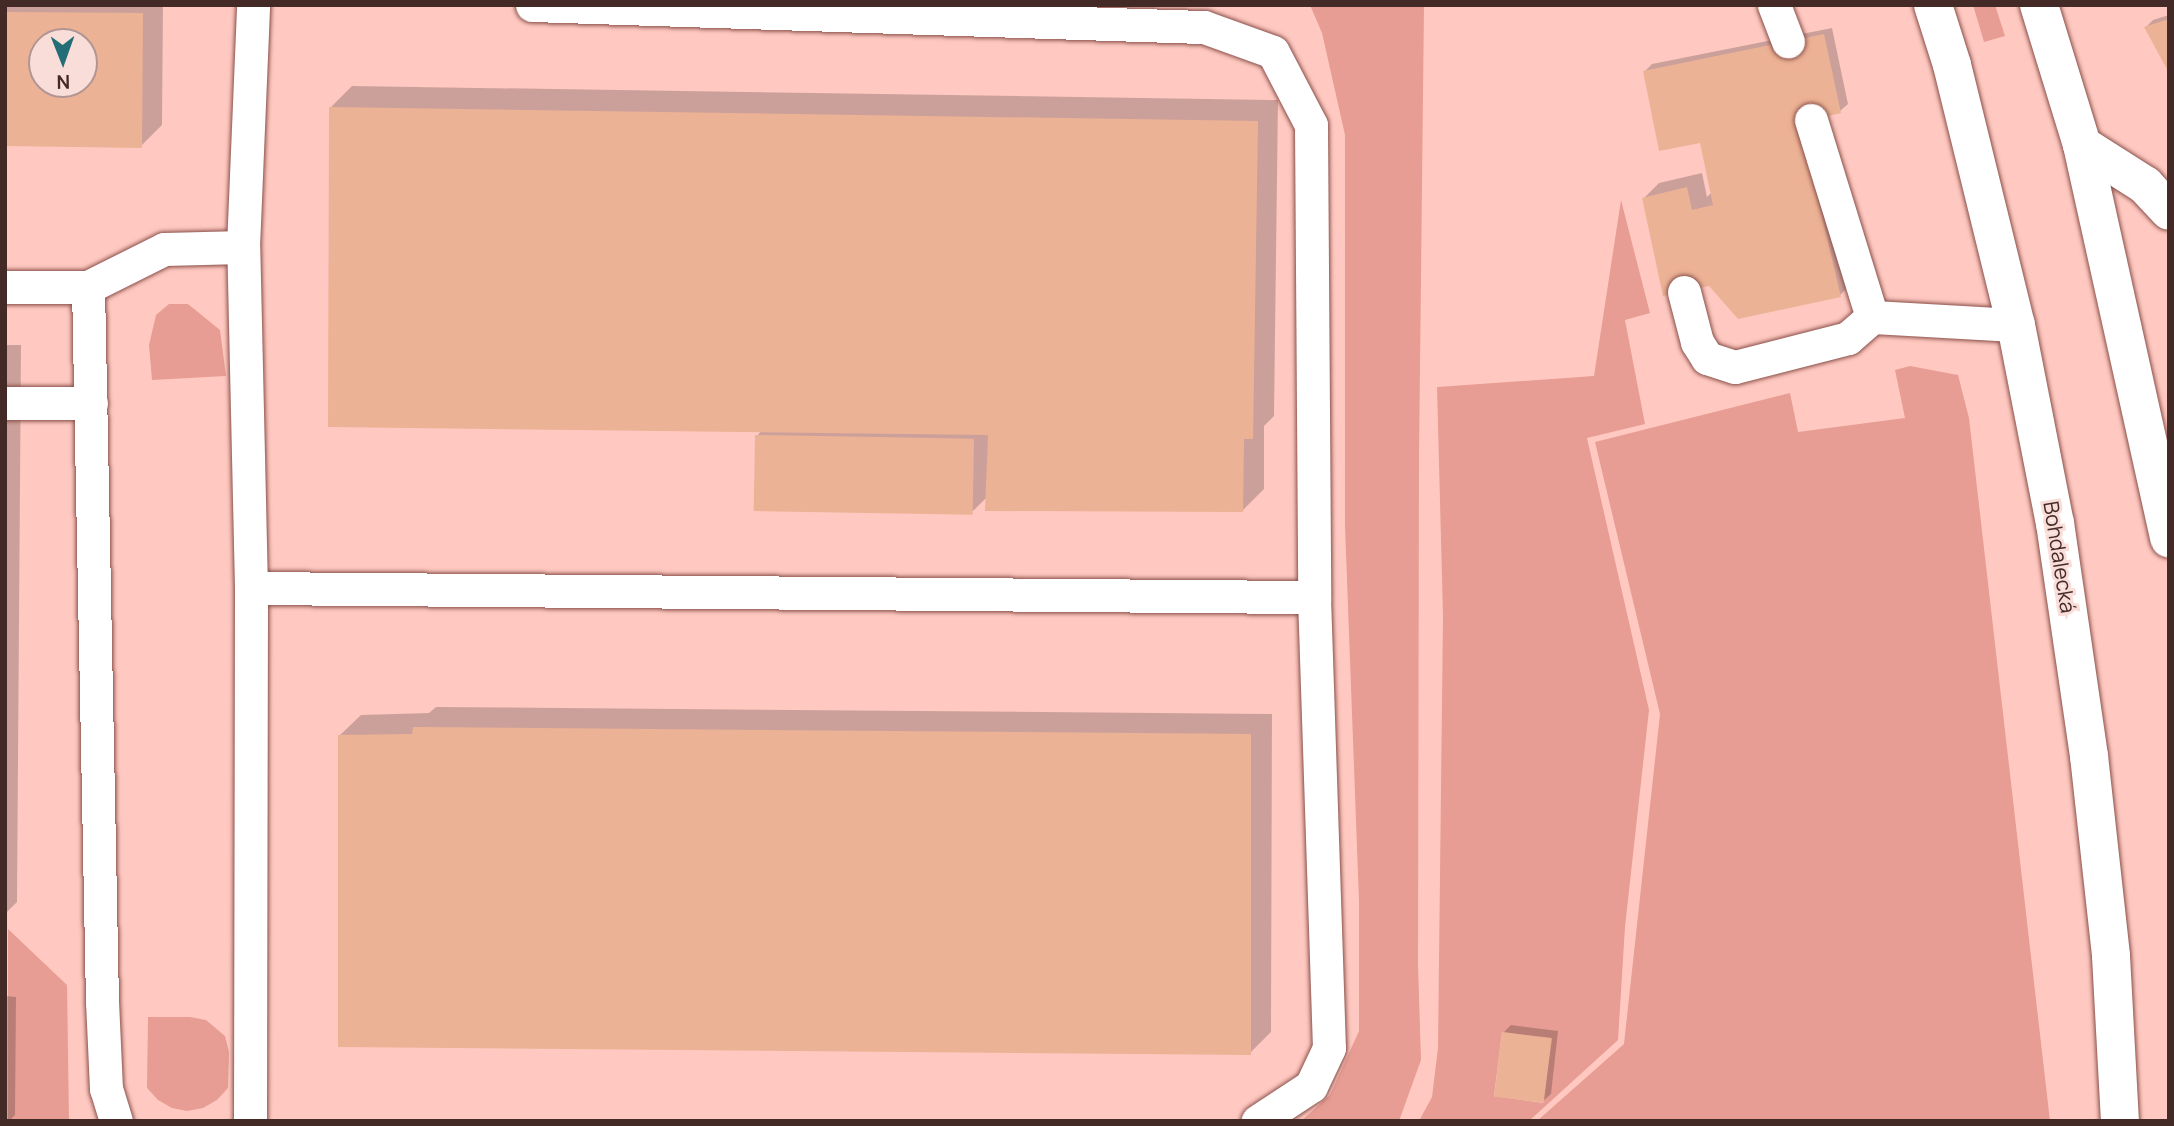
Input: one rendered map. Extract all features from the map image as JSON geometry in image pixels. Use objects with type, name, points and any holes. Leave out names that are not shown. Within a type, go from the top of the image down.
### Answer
[{"type":"main road","name":"Bohdalecká","points":[[1933,5],[1952,65],[2016,325],[2055,523],[2090,756],[2111,956],[2120,1121]]},
{"type":"main road","points":[[2039,5],[2082,145],[2169,538]]},
{"type":"main road","points":[[2082,145],[2145,185],[2169,211]]},
{"type":"lane","points":[[250,1121],[251,589],[243,247],[253,5]]},
{"type":"lane","points":[[532,5],[1204,27],[1273,52],[1311,125],[1314,597],[1329,1048],[1311,1086],[1258,1121]]},
{"type":"lane","points":[[1774,5],[1788,41]]},
{"type":"lane","points":[[1811,120],[1872,317]]},
{"type":"lane","points":[[5,287],[88,287],[164,249],[243,247]]},
{"type":"lane","points":[[88,287],[102,1002],[106,1089],[116,1121]]},
{"type":"lane","points":[[1684,292],[1697,342],[1707,358],[1735,367],[1848,338],[1872,317],[2016,325]]},
{"type":"lane","points":[[5,403],[91,403]]},
{"type":"lane","points":[[251,589],[1314,597]]},
{"type":"shaded area","points":[[1310,5],[1424,5],[1419,459],[1418,965],[1421,1060],[1399,1121],[1301,1121],[1330,1095],[1359,1031],[1359,901],[1345,526],[1345,135],[1322,33]]},
{"type":"shaded area","points":[[1973,5],[1995,5],[2005,36],[1984,42]]},
{"type":"shaded area","points":[[1621,200],[1650,313],[1625,320],[1645,424],[1587,438],[1649,710],[1625,927],[1618,1040],[1529,1121],[1419,1121],[1432,1097],[1438,1048],[1443,616],[1437,387],[1594,376]],"holes":[[[1502,1032],[1552,1039],[1543,1103],[1494,1096]]]},
{"type":"shaded area","points":[[169,304],[188,304],[220,330],[226,376],[152,380],[149,345],[156,315]]},
{"type":"shaded area","points":[[1910,366],[1958,375],[1969,418],[2050,1121],[1537,1121],[1624,1044],[1660,714],[1595,442],[1790,393],[1798,432],[1905,418],[1895,370]]},
{"type":"shaded area","points":[[8,929],[67,985],[69,1121],[8,1121]]},
{"type":"shaded area","points":[[148,1017],[190,1017],[206,1020],[225,1036],[229,1052],[228,1088],[217,1100],[203,1108],[187,1111],[172,1108],[158,1100],[147,1088]]},
{"type":"building","points":[[5,12],[143,13],[142,148],[5,146]]},
{"type":"building","points":[[2169,19],[2169,73],[2144,27]]},
{"type":"building","points":[[1824,34],[1841,113],[1800,123],[1841,297],[1738,319],[1709,286],[1663,296],[1642,198],[1687,187],[1692,210],[1713,205],[1700,143],[1659,151],[1643,71]]},
{"type":"building","points":[[329,107],[1258,121],[1253,439],[1244,439],[1243,512],[985,511],[988,435],[328,427]]},
{"type":"building","points":[[755,435],[974,439],[973,515],[754,511]]},
{"type":"building","points":[[413,727],[1251,734],[1251,1055],[338,1047],[338,735],[412,734]]},
{"type":"building","points":[[1502,1032],[1552,1038],[1544,1103],[1494,1097]]}]
